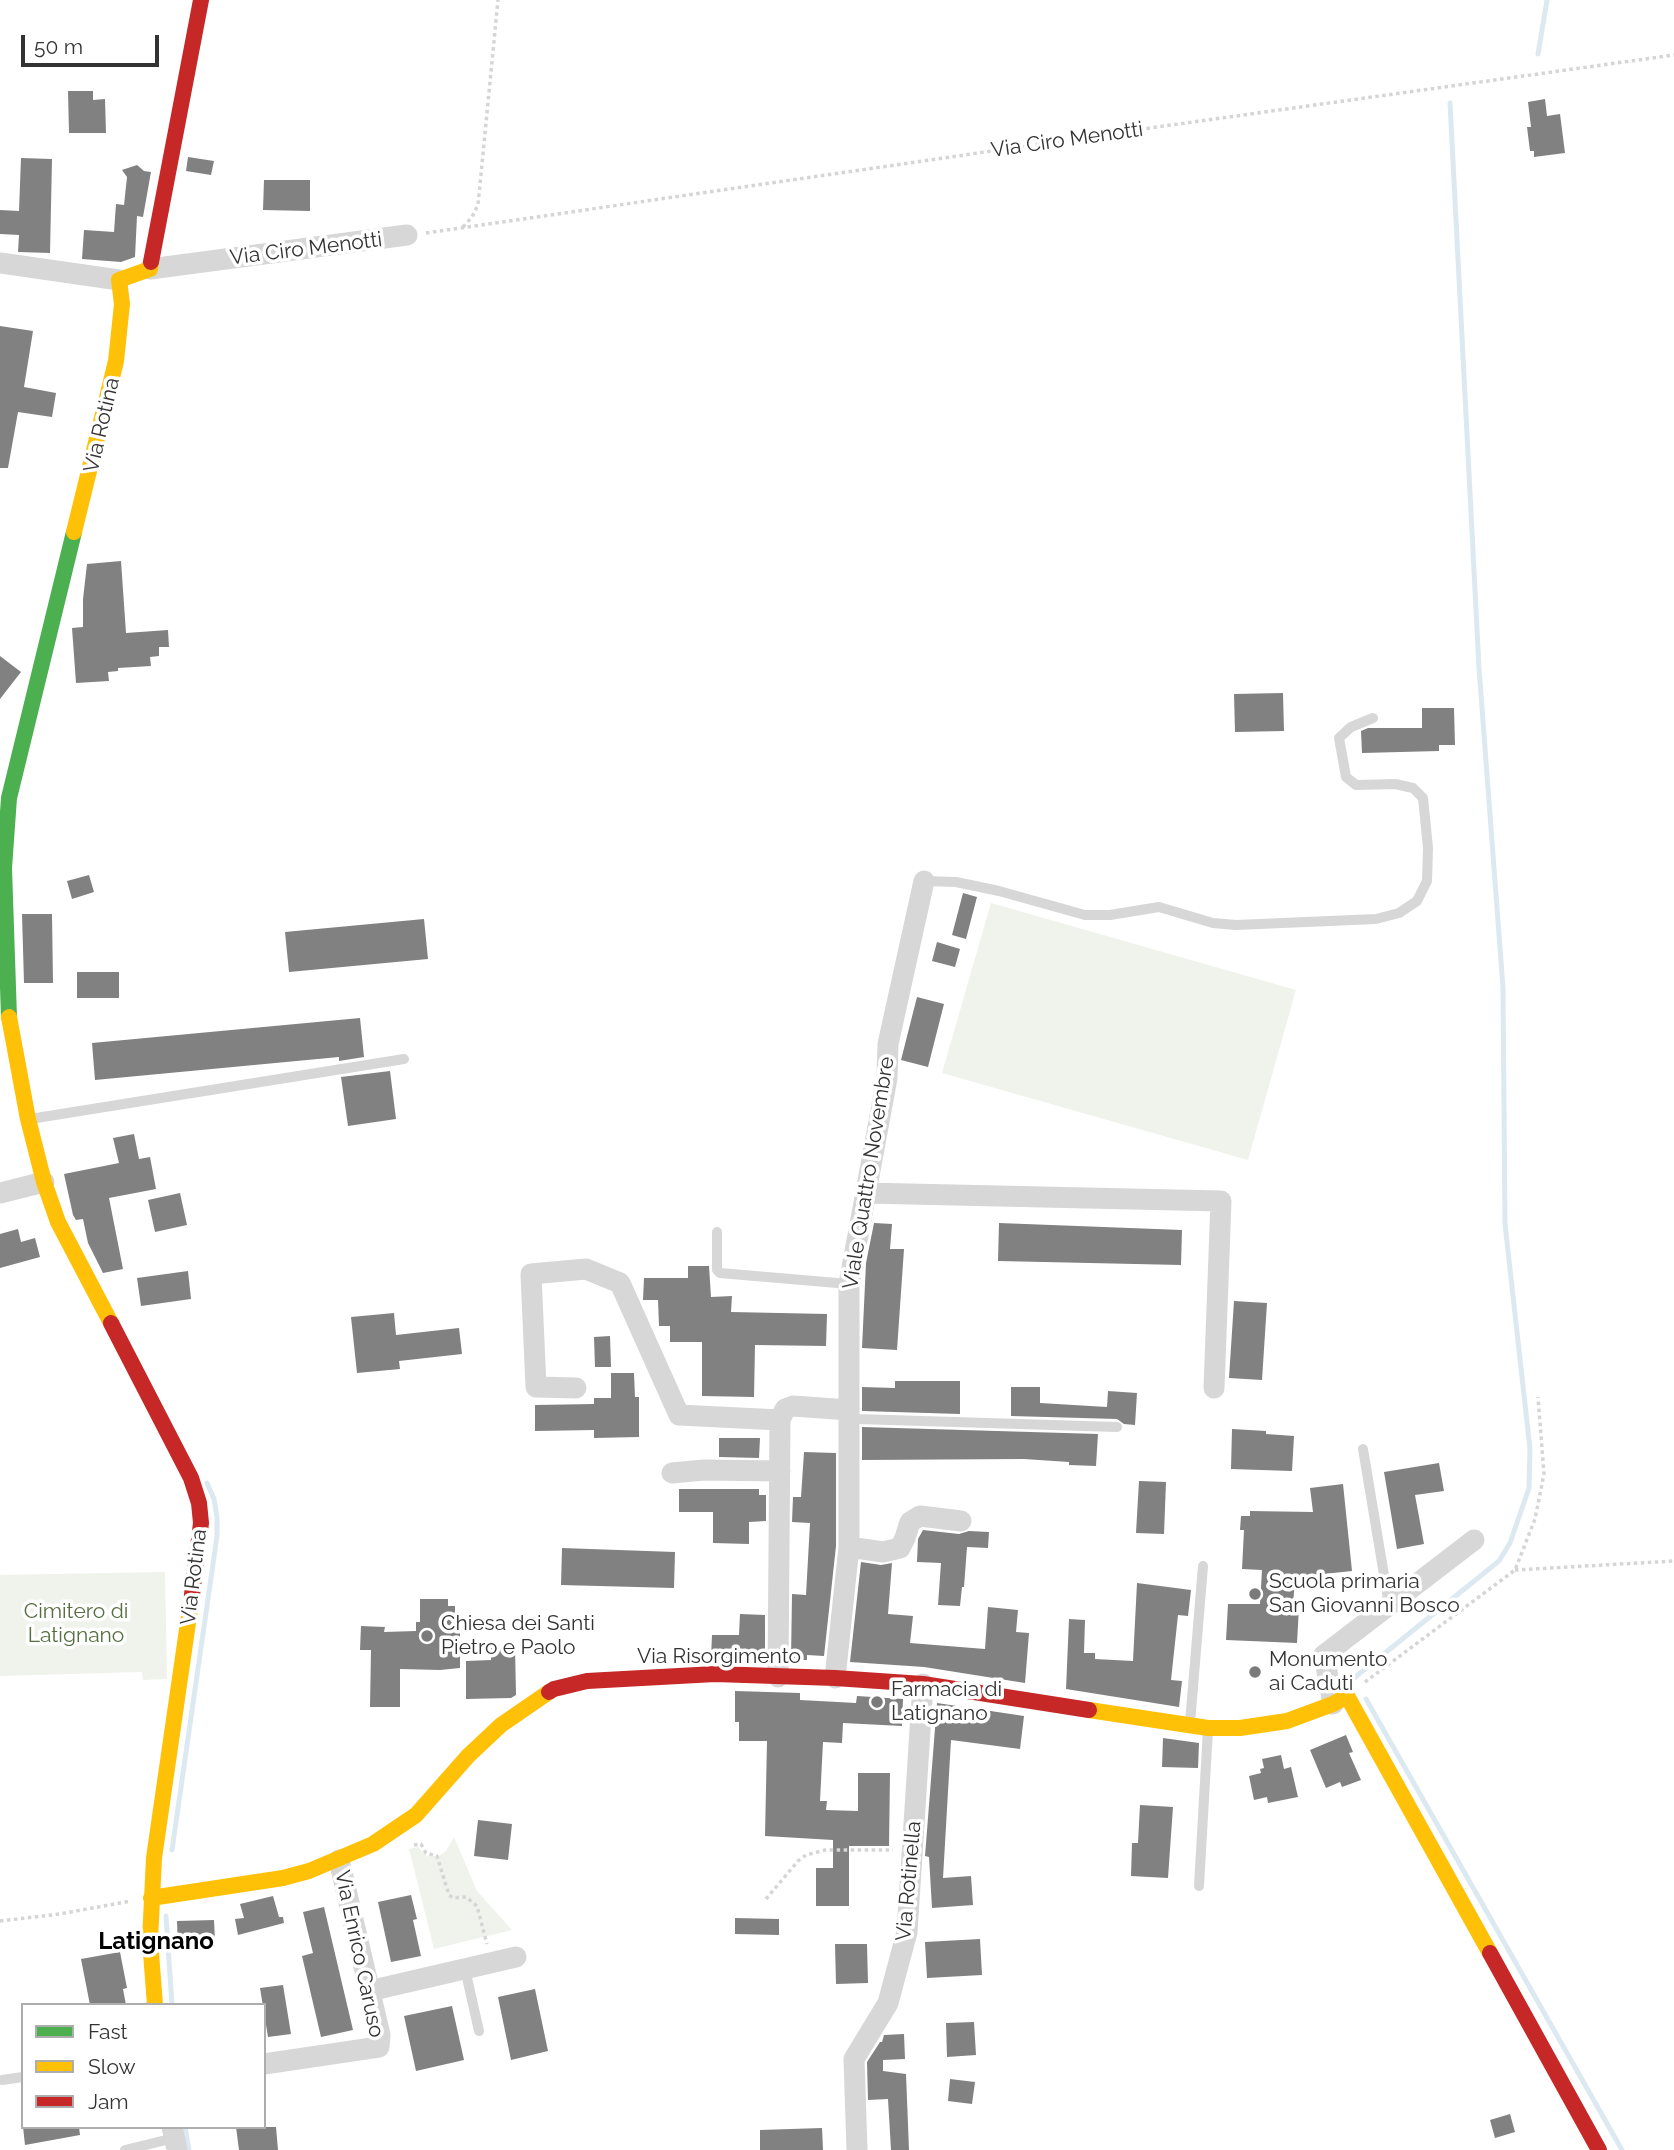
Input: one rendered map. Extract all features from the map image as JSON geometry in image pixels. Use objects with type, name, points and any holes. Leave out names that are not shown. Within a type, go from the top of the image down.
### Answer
[{"type":"street","points":[[0,264],[119,280],[150,269],[201,0]]},
{"type":"street","name":"Via Ciro Menotti","points":[[150,269],[407,235]]},
{"type":"street","name":"Via Rotina","points":[[119,280],[122,304],[116,361],[9,798],[2,869],[9,1017],[28,1119],[44,1182],[58,1222],[191,1478],[201,1523],[150,1898],[155,2003]]},
{"type":"street","name":"Viale Quattro Novembre","points":[[835,1678],[849,1548],[849,1284],[887,1079],[888,1044],[924,881]]},
{"type":"street","points":[[0,1193],[44,1182]]},
{"type":"street","points":[[865,1193],[1221,1201],[1214,1388]]},
{"type":"street","points":[[576,1388],[536,1388],[531,1274],[586,1269],[620,1283],[679,1415],[780,1420]]},
{"type":"street","points":[[778,1677],[780,1420],[785,1409],[793,1406],[849,1410]]},
{"type":"street","points":[[673,1473],[704,1470],[780,1471]]},
{"type":"street","points":[[849,1548],[883,1552],[900,1548],[909,1522],[920,1516],[961,1521]]},
{"type":"street","points":[[1474,1540],[1324,1655],[1340,1700],[1599,2150]]},
{"type":"street","name":"Via Risorgimento","points":[[150,1898],[283,1878],[339,1860],[383,1838],[416,1815],[476,1748],[501,1725],[554,1689],[587,1681],[715,1674],[923,1684],[1208,1728],[1240,1728],[1287,1721],[1340,1700]]},
{"type":"street","name":"Via Rotinella","points":[[858,2150],[854,2059],[888,2003],[908,1932],[923,1684]]},
{"type":"street","name":"Via Enrico Caruso","points":[[266,2064],[379,2047],[380,2035],[339,1860]]},
{"type":"street","points":[[369,1991],[516,1957]]},
{"type":"lane","points":[[924,881],[956,882],[999,891],[1085,915],[1110,915],[1158,907],[1213,923],[1236,925],[1376,919],[1399,913],[1417,901],[1427,881],[1428,848],[1423,798],[1413,788],[1395,784],[1356,785],[1346,777],[1339,738],[1351,727],[1373,718]]},
{"type":"lane","points":[[28,1119],[404,1059]]},
{"type":"lane","points":[[717,1232],[717,1270],[720,1273],[849,1284]]},
{"type":"lane","points":[[849,1410],[857,1419],[1117,1427]]},
{"type":"lane","points":[[1363,1449],[1389,1605]]},
{"type":"lane","points":[[1190,1726],[1203,1566]]},
{"type":"lane","points":[[1199,1886],[1208,1728]]},
{"type":"lane","points":[[465,1969],[480,2031]]},
{"type":"lane","points":[[2,2080],[21,2077]]},
{"type":"lane","points":[[125,2150],[174,2138]]},
{"type":"path","points":[[461,228],[472,217],[478,205],[498,0]]},
{"type":"path","name":"Via Ciro Menotti","points":[[407,235],[1674,55]]},
{"type":"path","points":[[1340,1700],[1515,1570],[1535,1519],[1544,1474],[1538,1397]]},
{"type":"path","points":[[1515,1570],[1674,1561]]},
{"type":"path","points":[[410,1846],[421,1844],[426,1853],[437,1856],[449,1895],[453,1898],[466,1898],[477,1906],[492,1963]]},
{"type":"path","points":[[766,1899],[798,1861],[814,1851],[913,1850]]},
{"type":"path","points":[[0,1921],[60,1914],[150,1898]]},
{"type":"green space","points":[[991,903],[1296,990],[1248,1160],[942,1073]]},
{"type":"green space","name":"Cimitero di Latignano","points":[[165,1572],[167,1679],[143,1680],[142,1672],[0,1676],[0,1575]]},
{"type":"green space","points":[[454,1837],[477,1891],[512,1930],[434,1949],[409,1849],[418,1847],[427,1856],[439,1856],[446,1851]]},
{"type":"building","points":[[68,91],[93,91],[93,100],[105,99],[106,133],[69,133]]},
{"type":"building","points":[[1545,99],[1547,116],[1560,114],[1565,153],[1534,157],[1534,151],[1530,151],[1527,127],[1531,127],[1528,102]]},
{"type":"building","points":[[188,157],[214,161],[211,175],[186,171]]},
{"type":"building","points":[[21,158],[52,159],[50,253],[18,252],[19,235],[0,234],[0,210],[19,211]]},
{"type":"building","points":[[137,165],[144,171],[151,172],[143,217],[137,216],[135,257],[121,262],[82,259],[84,230],[114,232],[116,204],[124,205],[127,177],[122,170]]},
{"type":"building","points":[[264,180],[310,180],[310,211],[263,210]]},
{"type":"building","points":[[0,326],[33,331],[24,387],[56,393],[52,417],[18,412],[8,468],[0,468]]},
{"type":"building","points":[[121,561],[126,633],[168,630],[169,647],[159,647],[159,656],[150,657],[151,666],[118,668],[118,671],[108,672],[109,681],[76,683],[72,628],[83,627],[87,564]]},
{"type":"building","points":[[0,656],[21,672],[0,699]]},
{"type":"building","points":[[1283,693],[1284,731],[1235,732],[1234,694]]},
{"type":"building","points":[[1422,708],[1454,708],[1455,745],[1439,745],[1439,751],[1362,753],[1361,731],[1368,728],[1422,728]]},
{"type":"building","points":[[89,875],[94,892],[72,899],[67,881]]},
{"type":"building","points":[[963,893],[977,897],[966,939],[952,935]]},
{"type":"building","points":[[22,914],[52,914],[53,983],[24,983]]},
{"type":"building","points":[[424,919],[428,959],[289,972],[285,932]]},
{"type":"building","points":[[937,942],[960,949],[955,967],[932,961]]},
{"type":"building","points":[[77,972],[119,972],[119,998],[77,998]]},
{"type":"building","points":[[917,997],[944,1004],[928,1067],[901,1060]]},
{"type":"building","points":[[360,1018],[364,1057],[339,1061],[339,1057],[95,1080],[92,1043]]},
{"type":"building","points":[[390,1071],[396,1119],[348,1126],[341,1077]]},
{"type":"building","points":[[134,1134],[139,1159],[150,1157],[156,1189],[109,1198],[123,1269],[103,1273],[88,1243],[83,1219],[76,1220],[73,1215],[64,1174],[119,1163],[113,1138]]},
{"type":"building","points":[[180,1193],[187,1225],[155,1232],[148,1200]]},
{"type":"building","points":[[874,1223],[892,1224],[890,1249],[904,1249],[897,1350],[862,1348],[866,1263]]},
{"type":"building","points":[[999,1223],[1182,1230],[1181,1265],[998,1261]]},
{"type":"building","points":[[18,1229],[21,1242],[35,1238],[40,1257],[0,1268],[0,1234]]},
{"type":"building","points":[[688,1266],[709,1266],[711,1297],[732,1296],[731,1312],[827,1314],[826,1346],[755,1345],[754,1397],[702,1396],[702,1342],[670,1342],[670,1326],[659,1326],[658,1300],[643,1300],[644,1278],[688,1278]]},
{"type":"building","points":[[188,1271],[191,1299],[141,1306],[137,1278]]},
{"type":"building","points":[[1234,1301],[1267,1303],[1262,1380],[1229,1378]]},
{"type":"building","points":[[394,1313],[396,1335],[459,1328],[462,1354],[399,1361],[400,1369],[357,1373],[351,1317]]},
{"type":"building","points":[[610,1336],[611,1367],[595,1367],[594,1337]]},
{"type":"building","points":[[611,1373],[634,1373],[635,1397],[639,1397],[639,1437],[594,1438],[594,1430],[535,1431],[535,1405],[594,1404],[594,1398],[611,1398]]},
{"type":"building","points":[[895,1381],[960,1381],[960,1414],[862,1411],[862,1387],[895,1388]]},
{"type":"building","points":[[1011,1387],[1040,1387],[1040,1403],[1107,1407],[1108,1391],[1137,1393],[1135,1425],[1124,1424],[1117,1419],[1011,1416]]},
{"type":"building","points":[[862,1427],[1098,1434],[1096,1466],[1024,1459],[862,1460]]},
{"type":"building","points":[[1232,1429],[1294,1436],[1292,1471],[1231,1469]]},
{"type":"building","points":[[719,1438],[760,1438],[759,1458],[719,1457]]},
{"type":"building","points":[[804,1452],[836,1453],[836,1546],[824,1656],[807,1655],[807,1660],[791,1660],[792,1594],[806,1595],[810,1523],[792,1522],[793,1497],[801,1497]]},
{"type":"building","points":[[1439,1463],[1444,1491],[1415,1495],[1424,1544],[1397,1549],[1384,1472]]},
{"type":"building","points":[[1139,1481],[1166,1482],[1164,1534],[1136,1533]]},
{"type":"building","points":[[1343,1484],[1352,1571],[1295,1577],[1293,1607],[1299,1607],[1297,1643],[1226,1640],[1228,1604],[1260,1604],[1262,1570],[1242,1569],[1244,1530],[1240,1530],[1241,1516],[1250,1516],[1250,1511],[1313,1512],[1310,1488]]},
{"type":"building","points":[[679,1489],[759,1489],[759,1495],[766,1495],[766,1521],[749,1522],[749,1544],[713,1543],[713,1512],[679,1512]]},
{"type":"building","points":[[923,1530],[959,1534],[969,1531],[989,1532],[988,1548],[967,1547],[960,1606],[938,1605],[941,1563],[917,1562],[918,1539]]},
{"type":"building","points":[[562,1548],[675,1552],[674,1588],[561,1585]]},
{"type":"building","points":[[861,1562],[881,1565],[892,1563],[888,1614],[913,1616],[910,1643],[985,1649],[988,1607],[1018,1610],[1016,1632],[1029,1633],[1025,1683],[924,1667],[850,1662]]},
{"type":"building","points":[[1137,1583],[1191,1590],[1188,1616],[1178,1615],[1171,1680],[1182,1681],[1179,1707],[1066,1689],[1069,1619],[1085,1620],[1084,1653],[1095,1653],[1095,1659],[1133,1661]]},
{"type":"building","points":[[420,1599],[448,1599],[448,1606],[455,1606],[455,1612],[460,1612],[460,1668],[400,1669],[400,1707],[370,1707],[371,1650],[360,1650],[361,1626],[385,1627],[384,1632],[416,1631],[416,1622],[420,1622]]},
{"type":"building","points":[[740,1614],[765,1615],[765,1659],[711,1658],[712,1635],[739,1635]]},
{"type":"building","points":[[491,1648],[515,1648],[516,1695],[511,1698],[466,1699],[466,1661],[491,1660]]},
{"type":"building","points":[[735,1691],[800,1693],[800,1700],[856,1703],[857,1696],[903,1699],[902,1726],[843,1723],[842,1743],[823,1742],[820,1801],[827,1801],[826,1810],[858,1811],[858,1773],[890,1773],[889,1846],[849,1846],[849,1906],[816,1906],[816,1868],[833,1868],[833,1840],[765,1836],[767,1741],[739,1741],[739,1722],[735,1722]]},
{"type":"building","points":[[937,1703],[1024,1716],[1020,1749],[951,1740],[943,1878],[971,1876],[973,1905],[932,1908],[929,1857],[925,1856]]},
{"type":"building","points":[[1346,1735],[1353,1752],[1349,1753],[1361,1780],[1342,1787],[1340,1782],[1326,1788],[1310,1750]]},
{"type":"building","points":[[1163,1738],[1199,1743],[1198,1768],[1162,1767]]},
{"type":"building","points":[[1281,1755],[1284,1769],[1291,1767],[1298,1797],[1268,1803],[1267,1797],[1254,1800],[1249,1776],[1261,1773],[1260,1769],[1264,1768],[1262,1759]]},
{"type":"building","points":[[1140,1805],[1173,1807],[1168,1878],[1131,1876],[1132,1843],[1138,1843]]},
{"type":"building","points":[[478,1820],[512,1824],[508,1860],[474,1856]]},
{"type":"building","points":[[411,1895],[421,1956],[391,1962],[378,1902]]},
{"type":"building","points":[[273,1896],[279,1917],[283,1917],[284,1923],[238,1935],[235,1919],[244,1918],[240,1904]]},
{"type":"building","points":[[324,1907],[353,2030],[321,2037],[302,1956],[313,1953],[303,1912]]},
{"type":"building","points":[[735,1918],[779,1919],[779,1935],[735,1934]]},
{"type":"building","points":[[214,1920],[215,1942],[178,1952],[177,1921]]},
{"type":"building","points":[[980,1939],[982,1975],[927,1978],[925,1942]]},
{"type":"building","points":[[835,1944],[867,1944],[868,1983],[836,1984]]},
{"type":"building","points":[[120,1952],[127,1988],[123,1989],[126,2003],[90,2003],[81,1959]]},
{"type":"building","points":[[283,1985],[291,2034],[268,2037],[266,2003],[262,2003],[260,1988]]},
{"type":"building","points":[[535,1989],[548,2051],[511,2060],[498,1997]]},
{"type":"building","points":[[452,2006],[464,2060],[416,2071],[404,2016]]},
{"type":"building","points":[[974,2022],[976,2055],[947,2057],[946,2023]]},
{"type":"building","points":[[904,2034],[905,2059],[883,2060],[883,2071],[906,2074],[909,2150],[891,2150],[888,2099],[868,2100],[867,2062],[884,2035]]},
{"type":"building","points":[[950,2079],[975,2082],[972,2104],[948,2101]]},
{"type":"building","points":[[1510,2114],[1515,2132],[1495,2138],[1490,2120]]},
{"type":"building","points":[[276,2127],[278,2150],[239,2150],[236,2129]]},
{"type":"building","points":[[822,2128],[823,2150],[760,2150],[760,2130]]},
{"type":"building","points":[[23,2129],[79,2129],[80,2135],[25,2145]]},
{"type":"waterway","points":[[1538,54],[1547,0]]},
{"type":"waterway","points":[[1354,1678],[1499,1561],[1510,1543],[1529,1488],[1530,1449],[1505,1224],[1503,988],[1479,668],[1450,103]]},
{"type":"waterway","points":[[172,1850],[217,1536],[214,1499],[207,1483]]},
{"type":"waterway","points":[[1366,1699],[1622,2150]]},
{"type":"waterway","points":[[166,1916],[172,2003]]},
{"type":"waterway","points":[[185,2129],[189,2150]]},
{"type":"traffic: fast","points":[[9,1017],[4,868],[9,798],[74,532]]},
{"type":"traffic: slow","points":[[74,532],[116,361],[122,304],[119,280],[150,269],[151,262]]},
{"type":"traffic: slow","points":[[9,1017],[28,1119],[44,1182],[58,1222],[111,1323]]},
{"type":"traffic: slow","points":[[155,2003],[150,1940],[154,1858],[192,1595]]},
{"type":"traffic: slow","points":[[151,1898],[283,1878],[309,1871],[373,1844],[416,1815],[468,1756],[501,1725],[549,1692]]},
{"type":"traffic: slow","points":[[1089,1710],[1208,1728],[1240,1728],[1287,1721],[1347,1696],[1490,1953]]},
{"type":"traffic: jam","points":[[151,262],[201,0]]},
{"type":"traffic: jam","points":[[111,1323],[191,1478],[199,1503],[201,1523],[192,1595]]},
{"type":"traffic: jam","points":[[549,1692],[587,1681],[715,1674],[923,1684],[1089,1710]]},
{"type":"traffic: jam","points":[[1490,1953],[1599,2150]]},
{"type":"place","name":"Scuola primaria San Giovanni Bosco","points":[[1255,1594]]},
{"type":"place","name":"Chiesa dei Santi Pietro e Paolo","points":[[427,1636]]},
{"type":"place","name":"Monumento ai Caduti","points":[[1255,1672]]},
{"type":"place","name":"Farmacia di Latignano","points":[[877,1702]]},
{"type":"district","name":"Latignano","points":[[156,1942]]}]
